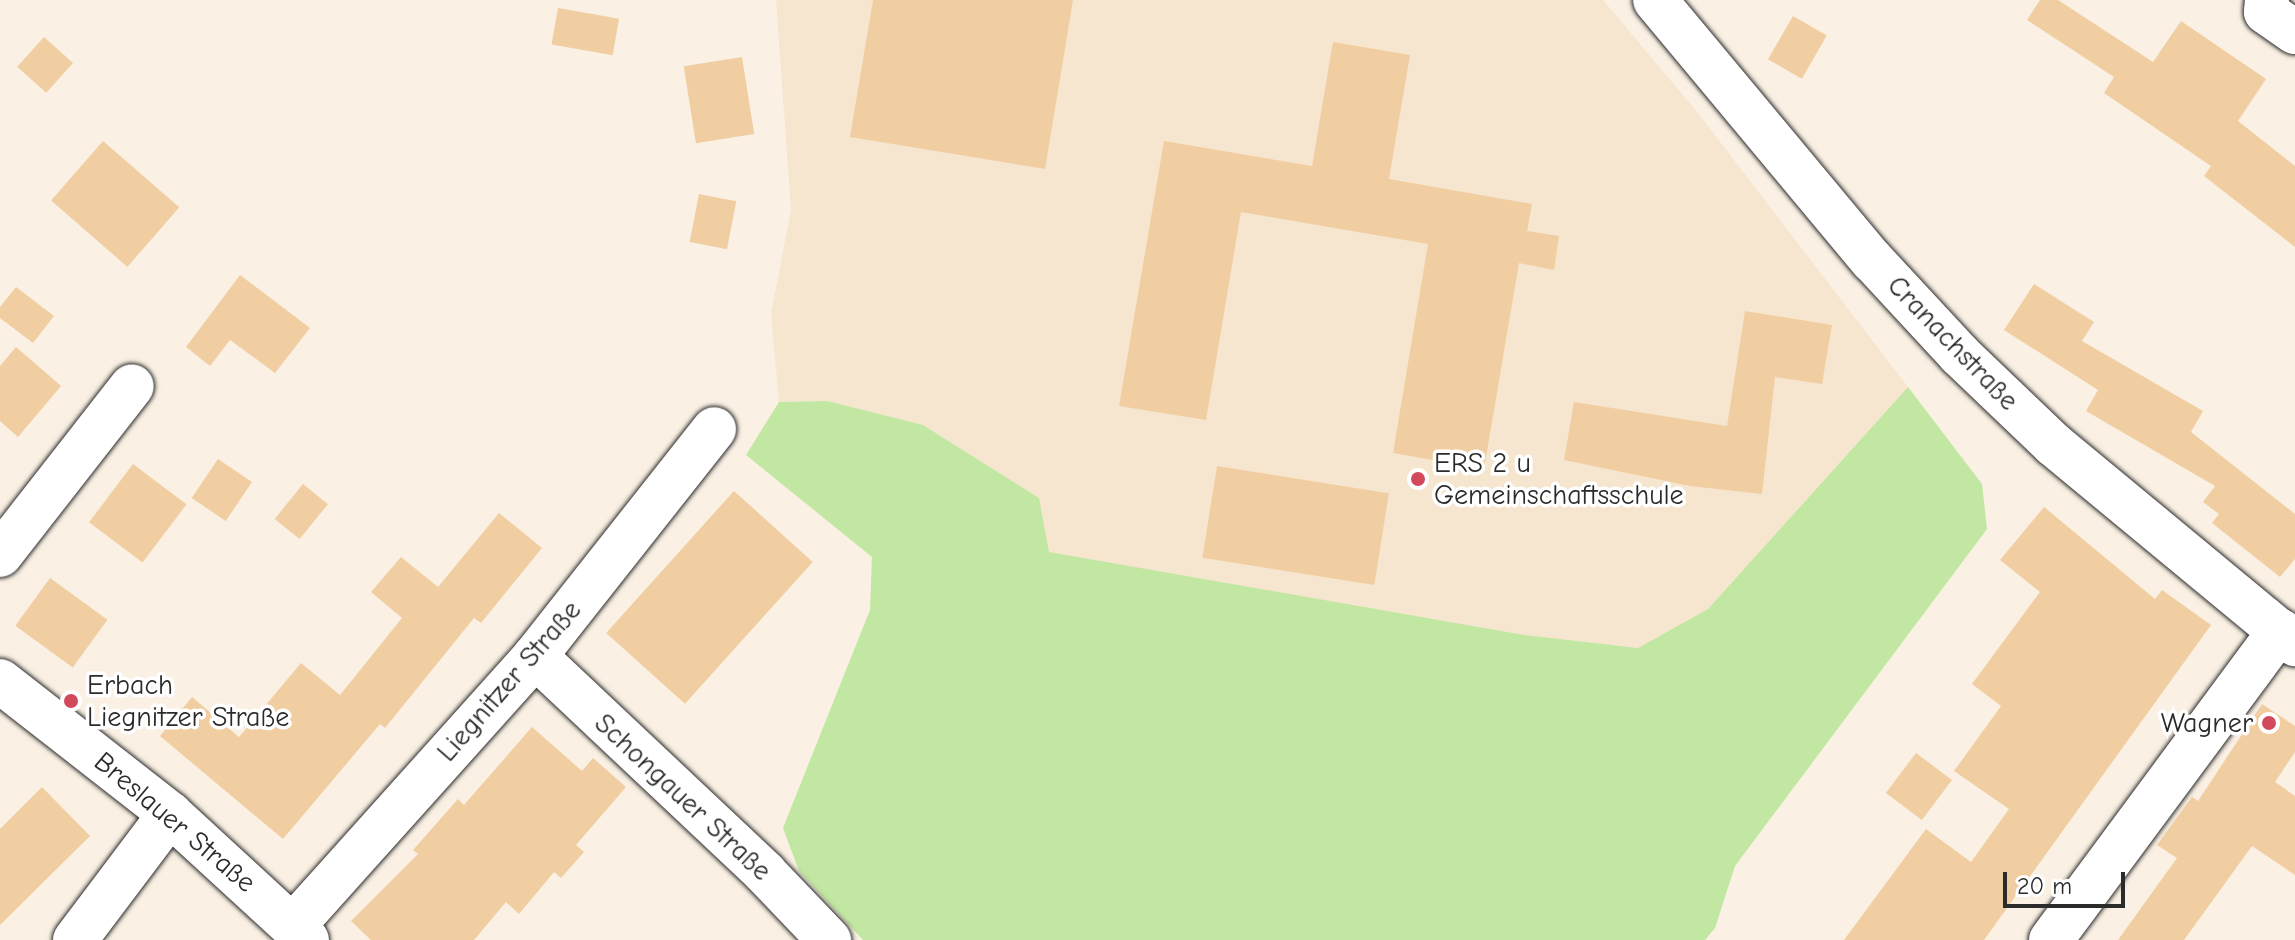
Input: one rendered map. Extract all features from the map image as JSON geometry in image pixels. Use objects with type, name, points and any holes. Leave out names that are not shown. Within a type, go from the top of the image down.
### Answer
[{"type":"street","name":"Cranachstraße","points":[[1655,0],[1872,260],[1960,355],[2053,444],[2287,637]]},
{"type":"street","points":[[2267,0],[2266,12],[2295,32]]},
{"type":"street","points":[[0,555],[132,386]]},
{"type":"street","name":"Liegnitzer Straße","points":[[301,932],[535,656],[714,429]]},
{"type":"street","points":[[2051,940],[2287,637]]},
{"type":"street","name":"Schongauer Straße","points":[[535,656],[765,873],[829,940]]},
{"type":"street","name":"Breslauer Straße","points":[[0,681],[170,814],[301,932]]},
{"type":"street","points":[[75,940],[170,814]]},
{"type":"shaded area","name":"ERS 2 u Gemeinschaftsschule","points":[[776,0],[1603,0],[1698,113],[1908,387],[1708,609],[1638,648],[1524,636],[987,899],[1039,498],[923,425],[827,401],[779,402],[771,314],[791,210]]},
{"type":"green space","points":[[1908,387],[1982,484],[1987,529],[1735,866],[1715,928],[1705,940],[863,940],[799,871],[783,828],[870,610],[872,557],[746,455],[779,402],[827,401],[923,425],[1039,498],[1049,552],[1524,635],[1638,648],[1708,609]]},
{"type":"building","points":[[873,0],[1073,0],[1045,169],[850,137]]},
{"type":"building","points":[[2040,0],[2058,0],[2153,62],[2181,21],[2266,79],[2238,121],[2295,166],[2295,247],[2204,176],[2211,166],[2104,93],[2114,77],[2027,20]]},
{"type":"building","points":[[558,8],[619,19],[613,55],[552,44]]},
{"type":"building","points":[[1793,16],[1827,36],[1802,79],[1768,59]]},
{"type":"building","points":[[44,37],[73,63],[46,93],[17,67]]},
{"type":"building","points":[[1333,42],[1410,55],[1389,179],[1532,204],[1527,231],[1559,236],[1554,270],[1519,263],[1484,469],[1393,453],[1428,244],[1241,212],[1206,420],[1119,406],[1164,141],[1312,166]]},
{"type":"building","points":[[742,57],[754,134],[696,143],[684,66]]},
{"type":"building","points":[[103,141],[179,207],[127,267],[51,201]]},
{"type":"building","points":[[699,194],[736,201],[727,249],[690,242]]},
{"type":"building","points":[[240,275],[310,328],[275,373],[230,340],[210,366],[186,347]]},
{"type":"building","points":[[2034,284],[2094,322],[2082,341],[2203,411],[2191,432],[2295,514],[2295,559],[2280,577],[2212,523],[2219,514],[2203,502],[2215,486],[2086,411],[2098,390],[2004,330]]},
{"type":"building","points":[[16,287],[54,316],[33,343],[0,318],[0,307]]},
{"type":"building","points":[[1745,311],[1832,325],[1822,384],[1775,377],[1762,494],[1690,486],[1564,460],[1574,402],[1727,426]]},
{"type":"building","points":[[16,347],[61,386],[18,437],[0,421],[0,366]]},
{"type":"building","points":[[218,459],[252,482],[226,521],[192,498]]},
{"type":"building","points":[[133,464],[187,504],[143,563],[89,522]]},
{"type":"building","points":[[1217,466],[1389,493],[1374,585],[1202,558]]},
{"type":"building","points":[[303,484],[328,504],[300,539],[275,519]]},
{"type":"building","points":[[734,491],[813,562],[685,704],[606,633]]},
{"type":"building","points":[[2044,507],[2155,599],[2162,590],[2211,625],[1984,940],[1844,940],[1926,829],[1971,862],[2009,809],[1954,771],[2001,706],[1972,684],[2040,592],[2000,560]]},
{"type":"building","points":[[499,513],[542,548],[481,623],[474,618],[385,728],[380,724],[283,839],[160,736],[192,697],[239,737],[301,663],[340,695],[402,618],[371,592],[401,557],[438,587]]},
{"type":"building","points":[[50,578],[107,620],[73,667],[15,626]]},
{"type":"building","points":[[2262,704],[2295,726],[2295,752],[2275,782],[2295,796],[2295,875],[2252,846],[2184,940],[2118,940],[2177,858],[2157,845],[2192,797],[2198,801]]},
{"type":"building","points":[[532,727],[582,771],[593,758],[626,787],[576,845],[584,852],[561,878],[554,872],[519,914],[506,902],[474,940],[371,940],[351,921],[418,854],[413,850],[458,799],[464,805]]},
{"type":"building","points":[[1916,753],[1952,780],[1922,820],[1886,793]]},
{"type":"building","points":[[42,787],[90,836],[0,925],[0,829]]},
{"type":"place","name":"ERS 2 u Gemeinschaftsschule","points":[[1418,479]]},
{"type":"place","name":"Erbach Liegnitzer Straße","points":[[71,701]]},
{"type":"place","name":"Wagner","points":[[2269,723]]}]
